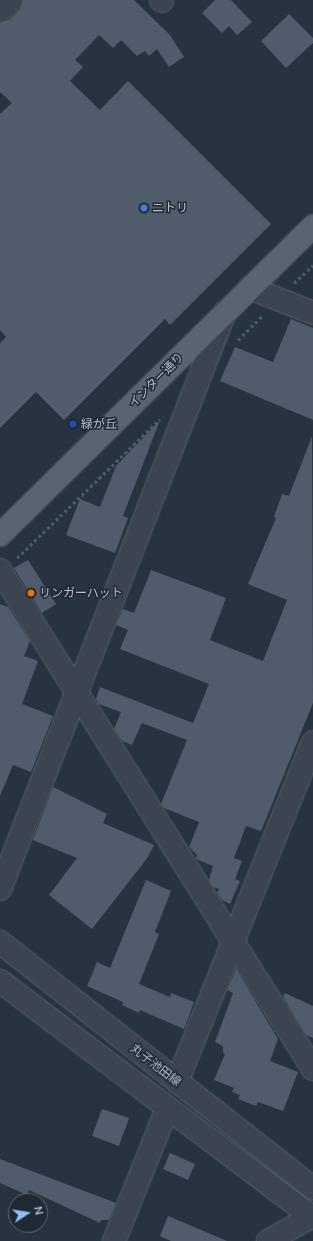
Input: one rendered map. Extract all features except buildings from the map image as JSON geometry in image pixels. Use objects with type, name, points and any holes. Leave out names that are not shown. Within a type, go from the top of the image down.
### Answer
[{"type":"main road","name":"インター通り","points":[[0,535],[313,226]]},
{"type":"street","points":[[0,11],[11,0]]},
{"type":"street","points":[[250,288],[313,313]]},
{"type":"street","points":[[0,889],[225,312]]},
{"type":"street","points":[[1,572],[234,946],[313,1069]]},
{"type":"street","points":[[178,1082],[234,946],[313,742]]},
{"type":"street","name":"丸子池田線","points":[[0,942],[313,1188]]},
{"type":"street","points":[[0,981],[312,1218],[268,1241]]},
{"type":"street","points":[[114,1241],[167,1109]]},
{"type":"path","points":[[236,342],[313,265]]},
{"type":"path","points":[[1,572],[166,413]]},
{"type":"place","name":"ニトリ","points":[[144,208]]},
{"type":"place","name":"緑が丘","points":[[73,424]]},
{"type":"place","name":"リンガーハット","points":[[31,593]]}]
